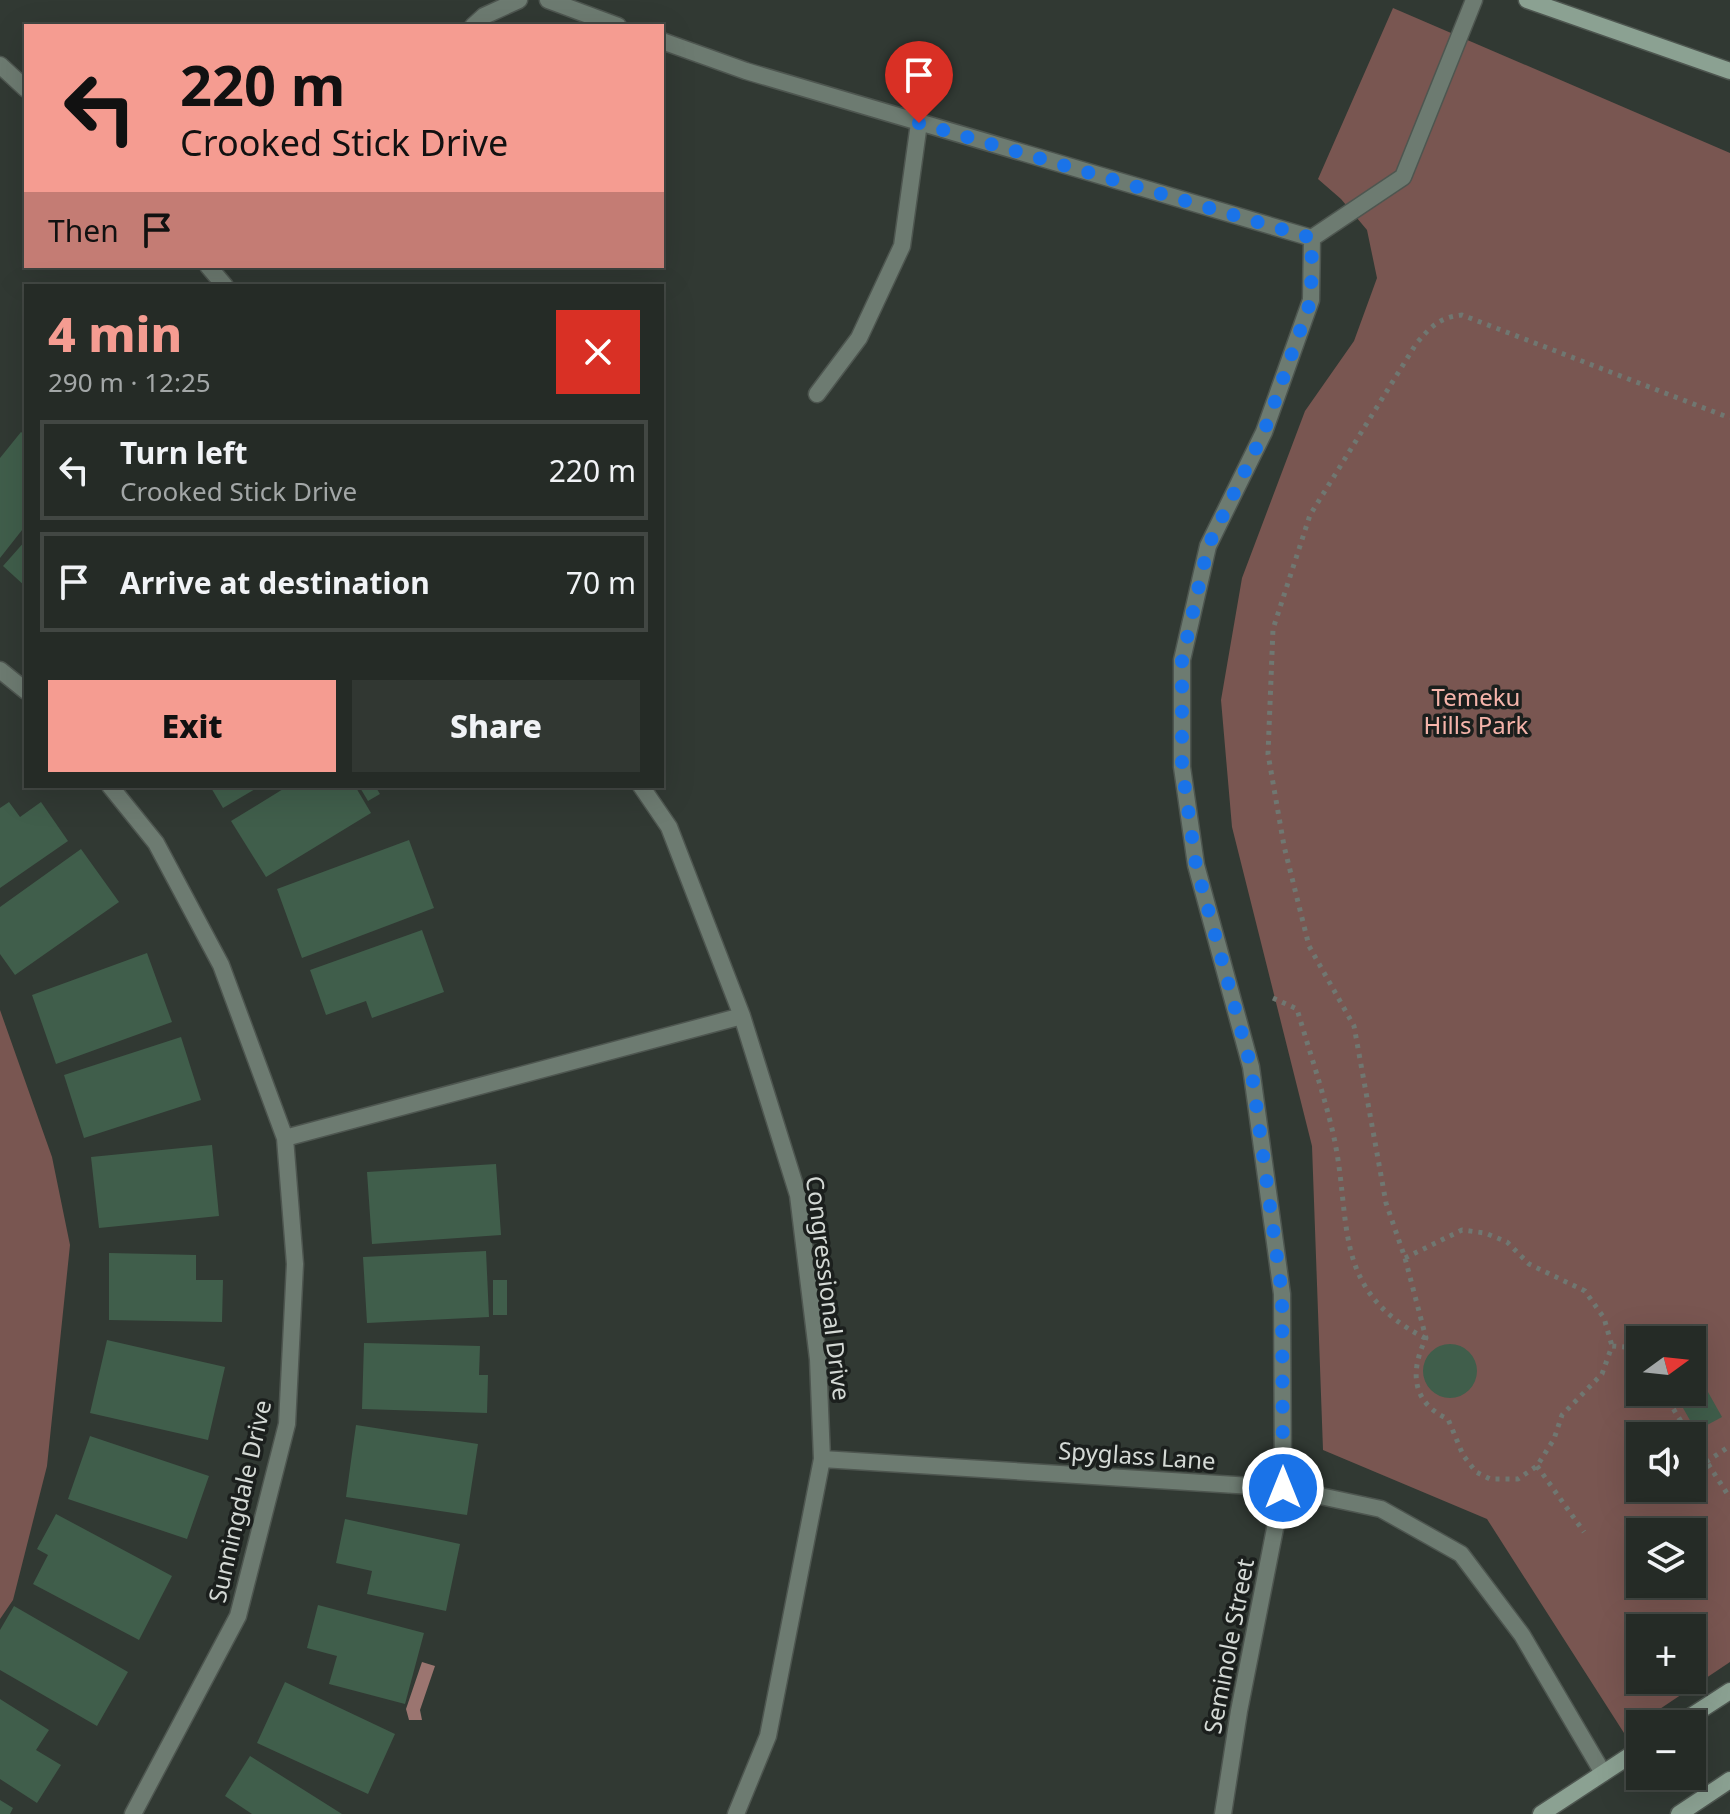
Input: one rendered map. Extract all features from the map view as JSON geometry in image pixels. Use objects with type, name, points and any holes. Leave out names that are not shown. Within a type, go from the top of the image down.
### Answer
[{"type":"main road","points":[[1527,0],[1730,71]]},
{"type":"main road","points":[[1701,1710],[1730,1691]]},
{"type":"main road","points":[[1541,1814],[1626,1758]]},
{"type":"main road","points":[[1679,1814],[1730,1780]]},
{"type":"street","points":[[475,24],[484,16],[519,0]]},
{"type":"street","points":[[548,0],[613,24]]},
{"type":"street","points":[[664,42],[746,71],[1312,238],[1403,177],[1474,0]]},
{"type":"street","points":[[0,65],[24,87]]},
{"type":"street","points":[[817,394],[859,338],[902,246],[919,123]]},
{"type":"street","name":"Seminole Street","points":[[1223,1814],[1239,1711],[1283,1488],[1282,1294],[1251,1067],[1196,865],[1182,767],[1182,660],[1208,546],[1264,432],[1311,300],[1312,238]]},
{"type":"street","points":[[210,268],[223,284]]},
{"type":"street","points":[[0,670],[24,689]]},
{"type":"street","name":"Sunningdale Drive","points":[[112,788],[156,843],[221,965],[285,1138],[295,1264],[287,1424],[238,1616],[133,1814]]},
{"type":"street","name":"Congressional Drive","points":[[642,788],[669,827],[742,1016],[798,1195],[818,1359],[822,1459],[768,1736],[736,1814]]},
{"type":"street","points":[[285,1138],[742,1016]]},
{"type":"street","name":"Spyglass Lane","points":[[822,1459],[1283,1488],[1381,1509],[1461,1554],[1522,1635],[1603,1773]]},
{"type":"path","points":[[1405,1258],[1462,1230],[1485,1233],[1507,1242],[1529,1264],[1585,1291],[1604,1318],[1612,1346],[1602,1374],[1578,1403],[1562,1415],[1554,1439],[1537,1466],[1518,1479],[1504,1481],[1476,1472],[1463,1455],[1448,1419],[1434,1412],[1424,1400],[1415,1361],[1426,1338],[1405,1258],[1386,1203],[1354,1026],[1309,946],[1284,846],[1268,754],[1273,629],[1310,515],[1416,344],[1430,327],[1446,316],[1462,315],[1730,418]]},
{"type":"path","points":[[1273,998],[1297,1009],[1333,1135],[1348,1249],[1373,1302],[1402,1326],[1426,1338]]},
{"type":"path","points":[[1612,1346],[1626,1348]]},
{"type":"path","points":[[1730,1446],[1706,1462],[1730,1498]]},
{"type":"path","points":[[1537,1466],[1584,1532]]},
{"type":"green space","name":"Temeku Hills Park","points":[[1393,8],[1730,153],[1730,1662],[1706,1678],[1706,1614],[1626,1614],[1626,1694],[1682,1694],[1658,1710],[1626,1710],[1624,1733],[1487,1519],[1323,1450],[1312,1146],[1232,827],[1221,700],[1242,578],[1305,411],[1354,341],[1377,278],[1367,230],[1341,199],[1318,179]]},
{"type":"green space","points":[[0,1010],[52,1157],[70,1245],[47,1466],[13,1600],[0,1619]]},
{"type":"shaded area","points":[[422,1662],[435,1666],[420,1710],[422,1720],[409,1720],[406,1709]]},
{"type":"building","points":[[21,432],[24,434],[24,528],[0,558],[0,458]]},
{"type":"building","points":[[24,542],[24,585],[3,566]]},
{"type":"building","points":[[211,788],[257,788],[223,808]]},
{"type":"building","points":[[285,788],[356,788],[371,813],[266,877],[231,821]]},
{"type":"building","points":[[360,788],[376,788],[380,794],[368,801]]},
{"type":"building","points":[[9,802],[20,817],[41,802],[68,841],[0,888],[0,808]]},
{"type":"building","points":[[409,840],[434,908],[302,958],[277,889]]},
{"type":"building","points":[[81,849],[119,902],[15,975],[0,954],[0,907]]},
{"type":"building","points":[[422,930],[444,992],[372,1018],[366,1001],[326,1015],[310,970]]},
{"type":"building","points":[[147,953],[172,1022],[56,1064],[32,995]]},
{"type":"building","points":[[181,1037],[201,1100],[84,1138],[64,1075]]},
{"type":"building","points":[[212,1145],[219,1216],[99,1228],[91,1157]]},
{"type":"building","points":[[496,1164],[501,1235],[372,1244],[367,1172]]},
{"type":"building","points":[[486,1251],[489,1317],[367,1323],[363,1257]]},
{"type":"building","points":[[109,1253],[196,1255],[196,1280],[223,1280],[222,1322],[109,1320]]},
{"type":"building","points":[[493,1280],[507,1280],[507,1315],[493,1315]]},
{"type":"building","points":[[107,1340],[225,1367],[208,1440],[90,1413]]},
{"type":"building","points":[[364,1343],[480,1346],[479,1375],[488,1375],[487,1413],[362,1409]]},
{"type":"building","points":[[1450,1344],[1469,1352],[1477,1371],[1469,1390],[1450,1398],[1431,1390],[1423,1371],[1431,1352]]},
{"type":"building","points":[[1706,1388],[1722,1417],[1706,1426],[1706,1422],[1691,1422],[1682,1406],[1706,1406]]},
{"type":"building","points":[[356,1425],[478,1444],[467,1515],[346,1497]]},
{"type":"building","points":[[90,1436],[209,1476],[187,1539],[68,1499]]},
{"type":"building","points":[[56,1514],[172,1576],[139,1640],[33,1584],[48,1555],[37,1549]]},
{"type":"building","points":[[345,1519],[460,1544],[446,1611],[367,1594],[372,1571],[336,1563]]},
{"type":"building","points":[[318,1605],[424,1633],[405,1704],[329,1684],[337,1656],[307,1648]]},
{"type":"building","points":[[14,1606],[128,1672],[97,1726],[0,1670],[0,1630]]},
{"type":"building","points":[[285,1682],[395,1734],[368,1794],[257,1743]]},
{"type":"building","points":[[0,1699],[49,1730],[36,1750],[61,1765],[37,1803],[0,1779]]},
{"type":"building","points":[[250,1756],[342,1814],[252,1814],[225,1796]]},
{"type":"building","points":[[0,1800],[13,1808],[10,1814],[0,1814]]},
{"type":"route","points":[[919,123],[1312,238],[1311,300],[1264,432],[1208,546],[1182,660],[1182,767],[1196,865],[1251,1067],[1282,1294],[1283,1488]]}]
